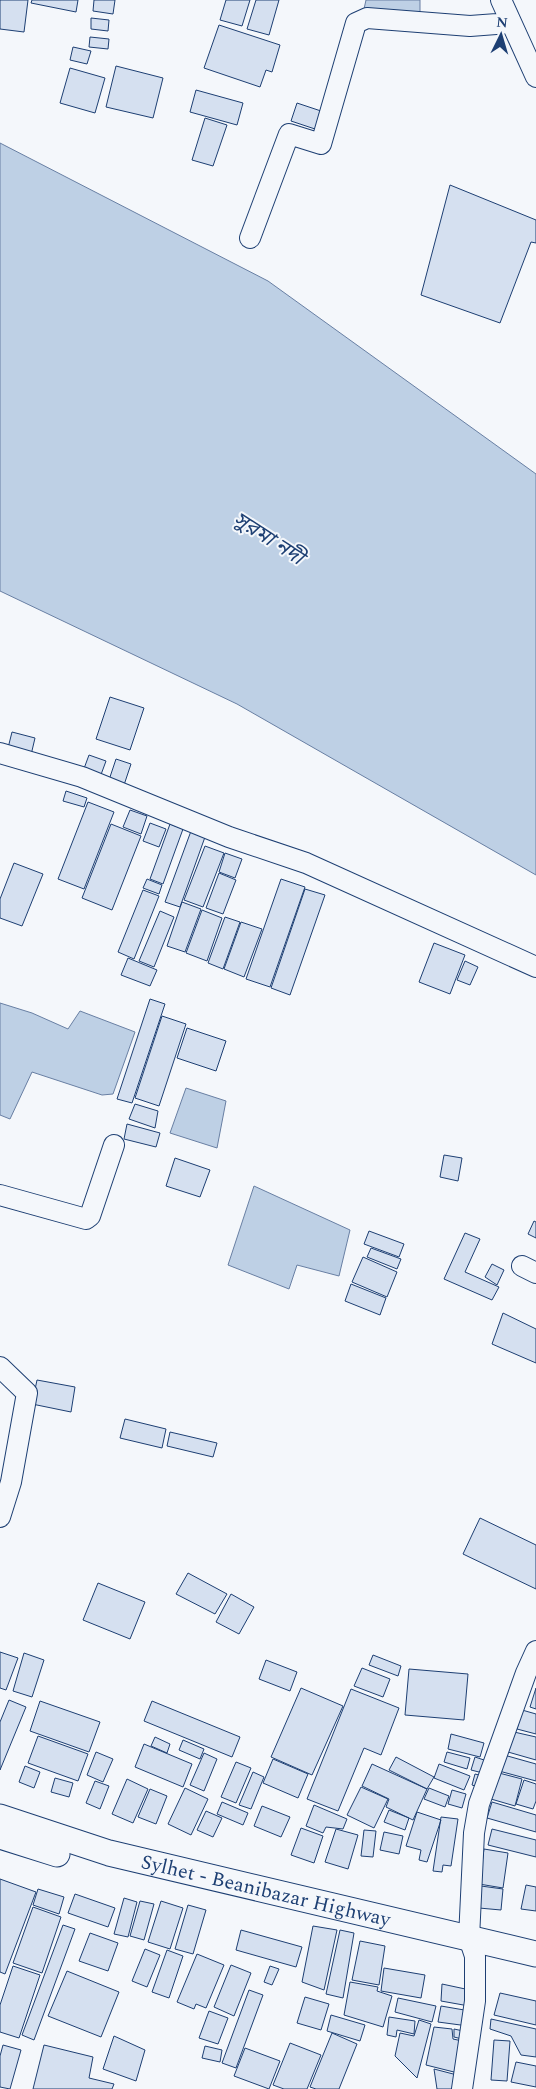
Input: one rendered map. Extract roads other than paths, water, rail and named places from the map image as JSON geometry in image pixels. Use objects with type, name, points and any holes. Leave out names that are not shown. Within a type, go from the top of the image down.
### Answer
[{"type":"main road","name":"Sylhet - Beanibazar Highway","points":[[0,1817],[109,1853],[472,1947],[536,1970]]},
{"type":"main road","name":"Sylhet - Beanibazar Highway","points":[[0,1836],[100,1868],[472,1947],[536,1954]]},
{"type":"street","points":[[501,0],[536,77]]},
{"type":"street","points":[[250,238],[289,134],[321,144],[356,23],[367,18],[470,26],[511,23]]},
{"type":"street","points":[[0,753],[82,777],[229,836],[306,864],[536,967]]},
{"type":"street","points":[[0,1195],[86,1220],[90,1216],[114,1144]]},
{"type":"street","points":[[0,1367],[27,1394],[11,1482],[0,1517]]},
{"type":"street","points":[[462,2089],[475,2001],[472,1947],[474,1833],[479,1804],[526,1673],[536,1651]]},
{"type":"water","points":[[366,0],[420,0],[420,14],[364,9]]},
{"type":"water","name":"সুরমা নদী","points":[[0,143],[268,281],[536,474],[536,875],[237,704],[0,591]]},
{"type":"water","points":[[0,1003],[32,1013],[68,1029],[80,1011],[135,1032],[113,1094],[102,1095],[32,1072],[10,1119],[0,1115]]},
{"type":"water","points":[[186,1088],[226,1101],[217,1148],[170,1133]]},
{"type":"water","points":[[254,1186],[350,1230],[339,1276],[297,1265],[289,1289],[228,1265]]}]
